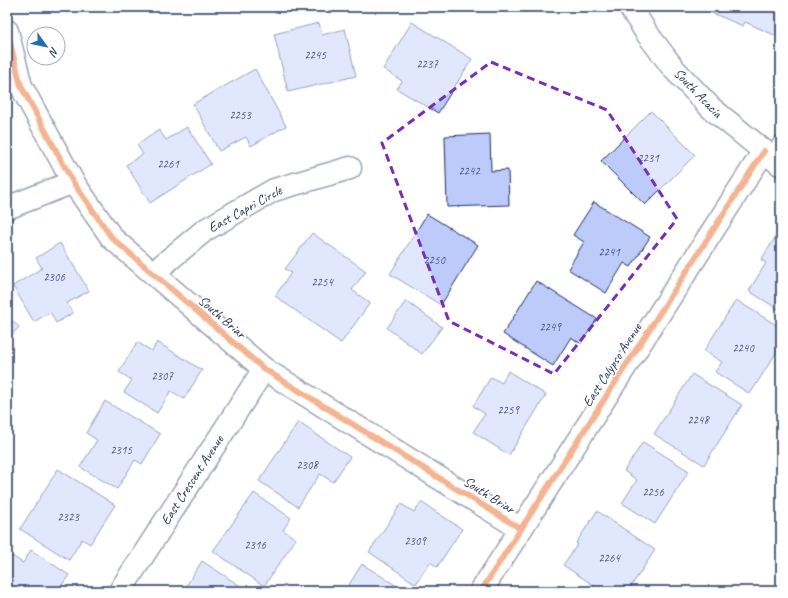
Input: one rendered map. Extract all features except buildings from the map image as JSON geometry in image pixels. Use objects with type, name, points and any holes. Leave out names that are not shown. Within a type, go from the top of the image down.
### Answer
[{"type":"street","name":"South Acacia","points":[[630,7],[646,32],[674,68],[711,108],[774,154]]},
{"type":"street","name":"South Briar","points":[[7,31],[21,86],[73,182],[112,238],[264,369],[521,529]]},
{"type":"street","name":"East Calypso Avenue","points":[[481,591],[521,529],[774,154]]},
{"type":"street","name":"East Capri Circle","points":[[153,273],[205,230],[274,190],[350,168]]},
{"type":"street","points":[[7,208],[73,182]]},
{"type":"street","name":"East Crescent Avenue","points":[[120,591],[264,369]]},
{"type":"highlighted area","points":[[491,62],[607,110],[677,219],[554,374],[449,321],[382,143]]},
{"type":"cycle path","points":[[7,31],[21,86],[73,182],[112,238],[264,369],[521,529]]},
{"type":"cycle path","points":[[481,591],[764,151]]}]
